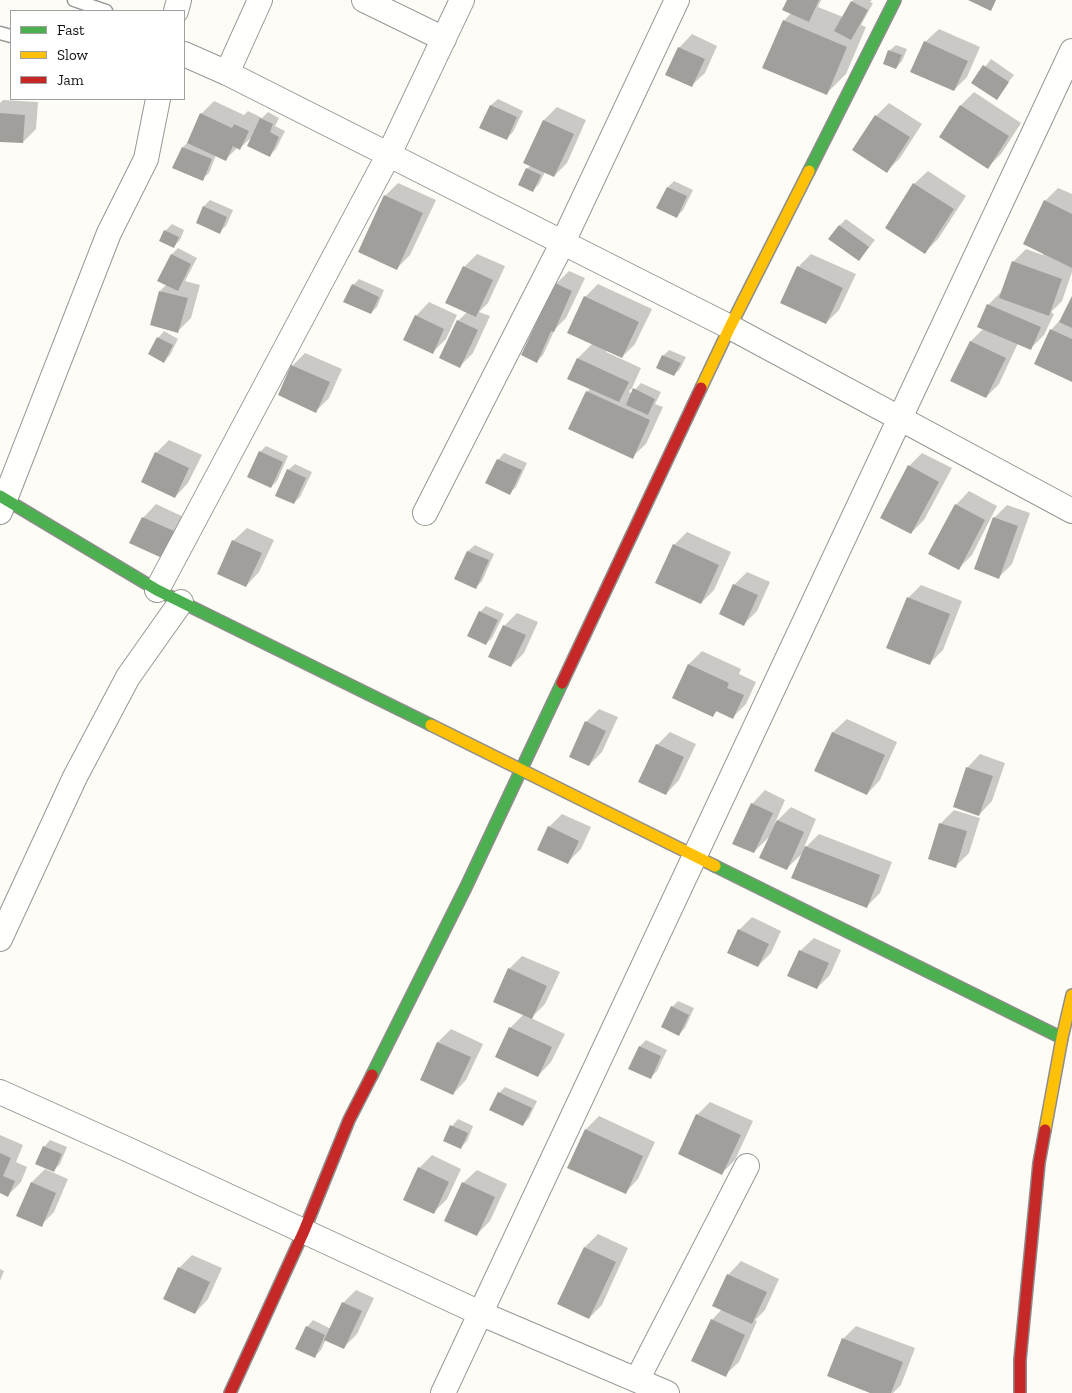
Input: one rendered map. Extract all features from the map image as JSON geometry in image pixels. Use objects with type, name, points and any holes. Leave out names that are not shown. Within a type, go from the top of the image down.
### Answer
[{"type":"main road","points":[[230,1393],[304,1231],[349,1120],[466,887],[730,326],[895,0]]},
{"type":"main road","points":[[2,503],[157,590],[1062,1038]]},
{"type":"main road","points":[[1020,1393],[1020,1360],[1039,1162],[1072,995]]},
{"type":"street","points":[[227,72],[260,0]]},
{"type":"street","points":[[364,0],[444,39]]},
{"type":"street","points":[[157,590],[389,154],[462,0]]},
{"type":"street","points":[[425,513],[563,242],[677,0]]},
{"type":"street","points":[[443,1393],[482,1314],[694,856],[1072,51]]},
{"type":"street","points":[[185,54],[227,72],[730,326],[1072,511]]},
{"type":"street","points":[[2,503],[109,233],[146,159],[158,100]]},
{"type":"street","points":[[0,939],[75,777],[128,677],[181,602]]},
{"type":"street","points":[[0,1092],[482,1314],[667,1393]]},
{"type":"street","points":[[637,1380],[747,1166]]},
{"type":"lane","points":[[74,0],[103,10]]},
{"type":"building","points":[[787,0],[819,0],[809,22],[782,10]]},
{"type":"building","points":[[968,0],[996,0],[991,11]]},
{"type":"building","points":[[851,1],[868,10],[851,40],[834,31]]},
{"type":"building","points":[[783,20],[847,47],[827,95],[762,68]]},
{"type":"building","points":[[924,41],[968,61],[954,91],[910,72]]},
{"type":"building","points":[[678,47],[705,59],[692,87],[665,75]]},
{"type":"building","points":[[888,50],[902,55],[896,69],[883,64]]},
{"type":"building","points":[[983,65],[1009,82],[997,100],[971,83]]},
{"type":"building","points":[[490,105],[517,117],[507,140],[479,128]]},
{"type":"building","points":[[960,105],[1009,136],[988,169],[939,137]]},
{"type":"building","points":[[0,113],[25,115],[23,143],[0,142]]},
{"type":"building","points":[[200,113],[232,128],[234,124],[249,131],[240,150],[233,146],[226,161],[187,143]]},
{"type":"building","points":[[875,115],[910,137],[887,173],[852,150]]},
{"type":"building","points":[[260,118],[273,124],[270,132],[279,137],[270,157],[247,146]]},
{"type":"building","points":[[543,120],[574,134],[554,177],[523,163]]},
{"type":"building","points":[[182,147],[212,159],[203,181],[172,168]]},
{"type":"building","points":[[526,168],[541,175],[533,192],[518,185]]},
{"type":"building","points":[[913,183],[954,209],[925,254],[885,228]]},
{"type":"building","points":[[667,187],[687,196],[677,218],[656,208]]},
{"type":"building","points":[[384,195],[423,213],[397,270],[358,252]]},
{"type":"building","points":[[1044,200],[1072,214],[1072,268],[1023,244]]},
{"type":"building","points":[[203,206],[227,217],[220,234],[196,223]]},
{"type":"building","points":[[839,225],[869,247],[859,261],[828,239]]},
{"type":"building","points":[[164,230],[179,237],[174,248],[159,241]]},
{"type":"building","points":[[171,254],[191,264],[178,291],[157,281]]},
{"type":"building","points":[[1012,261],[1062,279],[1049,316],[999,298]]},
{"type":"building","points":[[463,266],[493,280],[476,317],[445,303]]},
{"type":"building","points":[[797,266],[843,288],[826,324],[780,303]]},
{"type":"building","points":[[555,283],[572,291],[554,332],[551,331],[537,363],[521,355]]},
{"type":"building","points":[[352,284],[379,297],[371,314],[343,302]]},
{"type":"building","points":[[159,291],[188,298],[178,333],[150,325]]},
{"type":"building","points":[[584,296],[639,322],[622,358],[567,333]]},
{"type":"building","points":[[1072,296],[1072,328],[1059,322]]},
{"type":"building","points":[[987,304],[1041,327],[1031,350],[977,327]]},
{"type":"building","points":[[415,315],[444,329],[433,354],[403,340]]},
{"type":"building","points":[[457,320],[478,330],[460,368],[439,358]]},
{"type":"building","points":[[1050,329],[1072,339],[1072,382],[1034,364]]},
{"type":"building","points":[[157,337],[173,345],[164,363],[148,354]]},
{"type":"building","points":[[970,341],[1006,358],[986,398],[950,381]]},
{"type":"building","points":[[662,355],[681,363],[674,376],[656,368]]},
{"type":"building","points":[[577,358],[629,382],[619,402],[567,379]]},
{"type":"building","points":[[291,365],[330,382],[316,413],[278,395]]},
{"type":"building","points":[[633,388],[655,399],[648,415],[626,405]]},
{"type":"building","points":[[586,391],[650,420],[633,459],[568,429]]},
{"type":"building","points":[[259,451],[283,462],[271,488],[247,477]]},
{"type":"building","points":[[155,452],[189,468],[175,498],[141,482]]},
{"type":"building","points":[[497,459],[522,470],[510,495],[485,483]]},
{"type":"building","points":[[908,465],[939,482],[911,534],[880,518]]},
{"type":"building","points":[[287,469],[306,478],[294,504],[275,496]]},
{"type":"building","points":[[955,504],[985,520],[959,570],[928,554]]},
{"type":"building","points":[[142,517],[174,531],[162,558],[129,543]]},
{"type":"building","points":[[993,517],[1018,526],[999,579],[974,569]]},
{"type":"building","points":[[232,540],[262,553],[246,587],[217,574]]},
{"type":"building","points":[[673,544],[719,565],[701,604],[655,583]]},
{"type":"building","points":[[467,551],[489,560],[476,589],[454,579]]},
{"type":"building","points":[[733,584],[758,595],[744,626],[719,614]]},
{"type":"building","points":[[907,597],[950,614],[930,665],[886,648]]},
{"type":"building","points":[[479,611],[498,620],[486,645],[467,636]]},
{"type":"building","points":[[503,625],[526,635],[511,667],[488,657]]},
{"type":"building","points":[[688,664],[729,683],[727,688],[744,695],[733,719],[716,711],[713,717],[672,698]]},
{"type":"building","points":[[585,721],[606,731],[589,766],[569,757]]},
{"type":"building","points":[[832,732],[885,755],[867,795],[814,771]]},
{"type":"building","points":[[656,744],[684,757],[666,795],[638,782]]},
{"type":"building","points":[[966,767],[993,776],[979,816],[953,807]]},
{"type":"building","points":[[751,803],[773,813],[754,853],[732,844]]},
{"type":"building","points":[[777,820],[804,832],[787,870],[759,858]]},
{"type":"building","points":[[939,823],[967,831],[956,868],[928,859]]},
{"type":"building","points":[[548,826],[579,841],[568,864],[537,850]]},
{"type":"building","points":[[805,846],[880,875],[867,908],[791,878]]},
{"type":"building","points":[[738,929],[769,944],[758,967],[727,953]]},
{"type":"building","points":[[799,950],[829,963],[817,989],[787,976]]},
{"type":"building","points":[[508,968],[547,986],[532,1019],[493,1002]]},
{"type":"building","points":[[671,1006],[689,1015],[679,1036],[661,1027]]},
{"type":"building","points":[[509,1027],[552,1047],[538,1077],[495,1057]]},
{"type":"building","points":[[437,1042],[471,1057],[453,1095],[420,1080]]},
{"type":"building","points":[[639,1046],[661,1056],[651,1079],[628,1069]]},
{"type":"building","points":[[498,1092],[532,1108],[523,1126],[489,1110]]},
{"type":"building","points":[[696,1114],[741,1135],[722,1175],[678,1154]]},
{"type":"building","points":[[450,1125],[468,1133],[461,1149],[443,1141]]},
{"type":"building","points":[[585,1129],[643,1156],[626,1194],[567,1168]]},
{"type":"building","points":[[43,1146],[62,1154],[54,1172],[35,1164]]},
{"type":"building","points":[[0,1153],[11,1158],[3,1176],[15,1181],[8,1197],[0,1193]]},
{"type":"building","points":[[418,1167],[449,1182],[434,1214],[403,1200]]},
{"type":"building","points":[[31,1182],[56,1193],[42,1227],[16,1216]]},
{"type":"building","points":[[462,1182],[495,1197],[477,1236],[444,1221]]},
{"type":"building","points":[[584,1247],[616,1262],[589,1319],[557,1304]]},
{"type":"building","points":[[178,1267],[210,1282],[195,1314],[163,1299]]},
{"type":"building","points":[[727,1274],[767,1292],[752,1324],[712,1306]]},
{"type":"building","points":[[342,1302],[362,1311],[344,1349],[324,1340]]},
{"type":"building","points":[[711,1319],[745,1335],[726,1377],[691,1361]]},
{"type":"building","points":[[306,1326],[325,1335],[315,1358],[295,1349]]},
{"type":"building","points":[[842,1338],[903,1362],[891,1393],[870,1393],[827,1376]]},
{"type":"traffic: fast","points":[[809,171],[895,0]]},
{"type":"traffic: fast","points":[[0,496],[157,590],[431,725]]},
{"type":"traffic: fast","points":[[372,1075],[466,887],[562,683]]},
{"type":"traffic: fast","points":[[715,866],[1062,1038]]},
{"type":"traffic: slow","points":[[701,388],[809,171]]},
{"type":"traffic: slow","points":[[431,725],[715,866]]},
{"type":"traffic: slow","points":[[1045,1130],[1072,995]]},
{"type":"traffic: jam","points":[[562,683],[701,388]]},
{"type":"traffic: jam","points":[[230,1393],[304,1231],[349,1120],[372,1075]]},
{"type":"traffic: jam","points":[[1020,1393],[1020,1360],[1039,1163],[1045,1130]]}]
